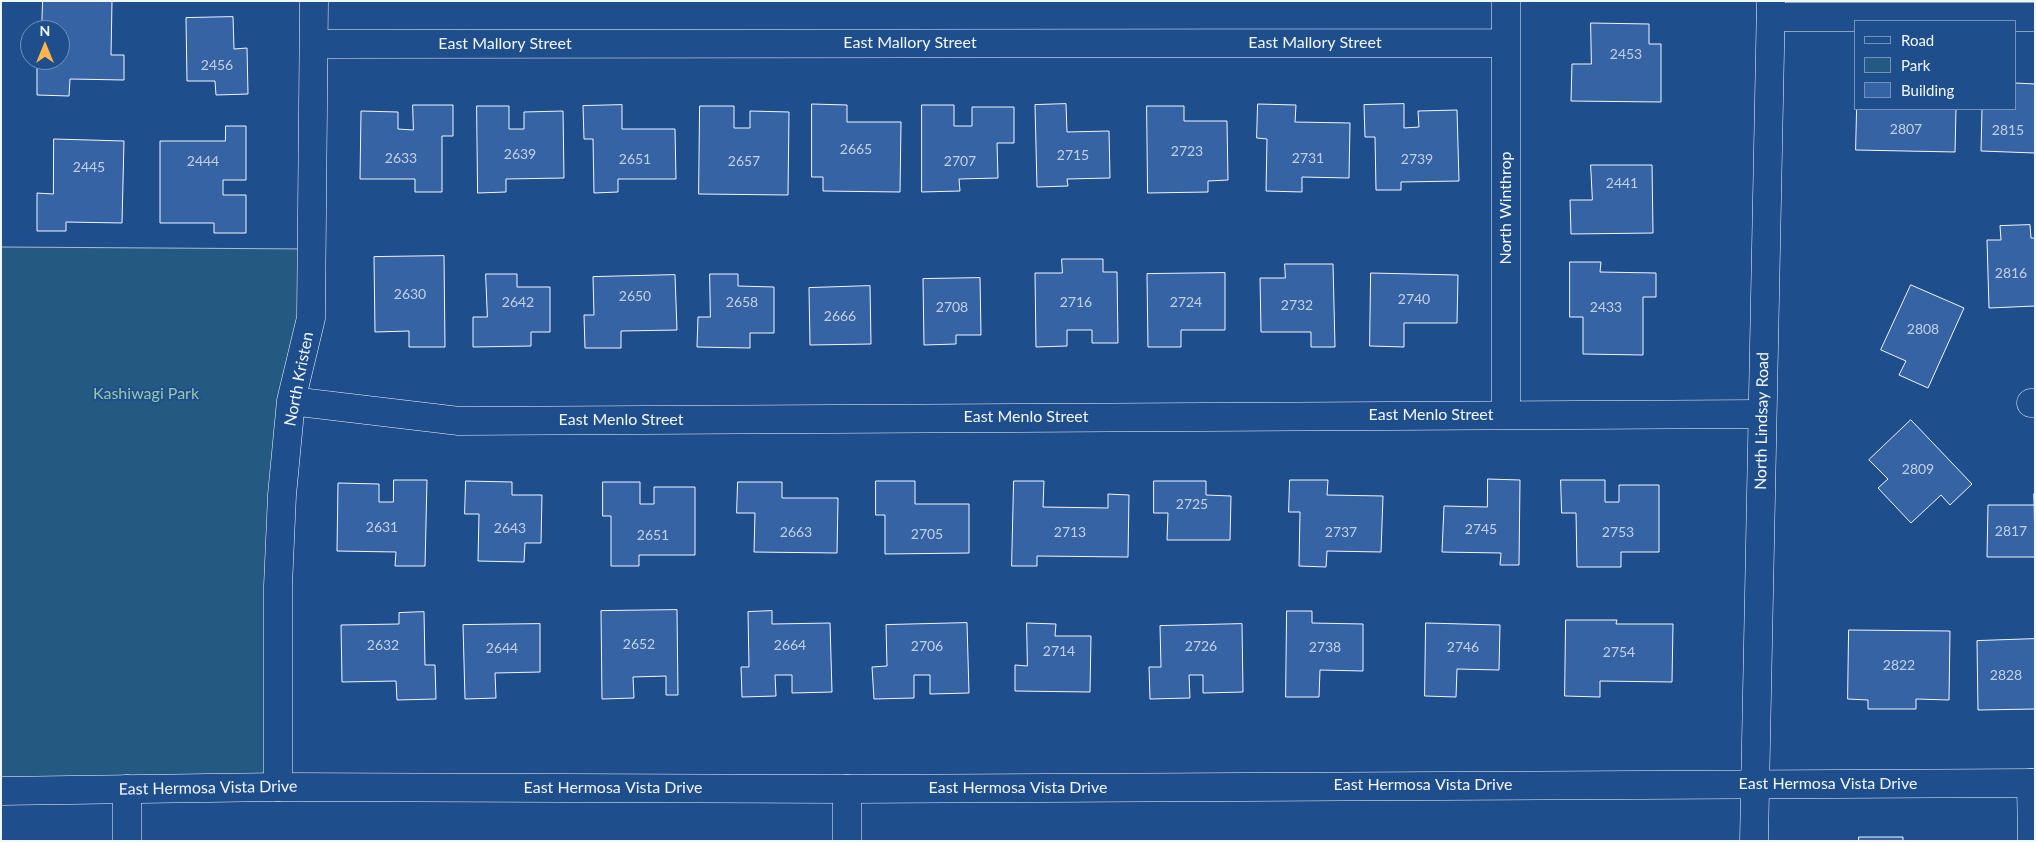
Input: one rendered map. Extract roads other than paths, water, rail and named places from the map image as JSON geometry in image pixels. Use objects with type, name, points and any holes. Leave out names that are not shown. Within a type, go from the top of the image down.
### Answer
[{"type":"street","name":"North Kristen","points":[[278,787],[278,586],[282,494],[291,401],[311,318],[314,1]]},
{"type":"street","name":"North Winthrop","points":[[1506,1],[1506,414]]},
{"type":"street","points":[[1771,9],[2035,17]]},
{"type":"street","name":"North Lindsay Road","points":[[1754,841],[1771,9]]},
{"type":"street","name":"East Mallory Street","points":[[314,44],[1506,43]]},
{"type":"street","name":"East Menlo Street","points":[[291,401],[459,421],[1762,414]]},
{"type":"street","points":[[2032,841],[2033,783]]},
{"type":"street","name":"East Hermosa Vista Drive","points":[[1,791],[278,787],[847,789],[2033,783]]},
{"type":"street","points":[[127,789],[127,841]]},
{"type":"street","points":[[847,789],[847,841]]},
{"type":"park label","name":"Kashiwagi Park","points":[[146,394]]}]
